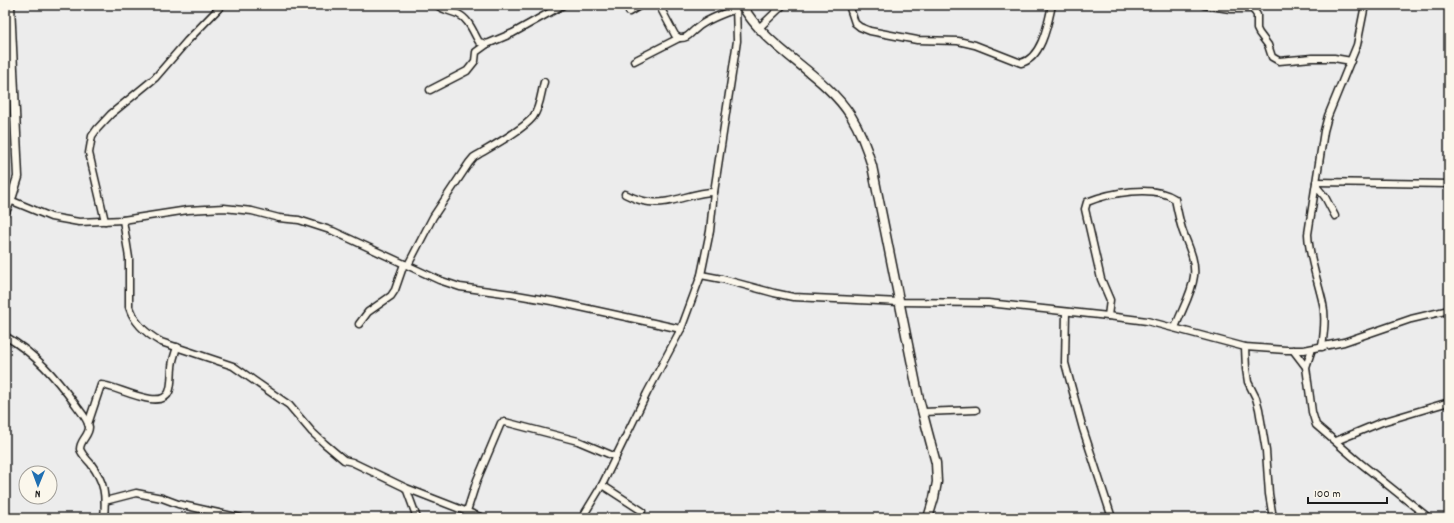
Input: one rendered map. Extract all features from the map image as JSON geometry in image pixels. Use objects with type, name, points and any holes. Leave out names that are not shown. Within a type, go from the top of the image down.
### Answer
[{"type":"main road","points":[[5,212],[8,199],[18,177],[9,68],[10,5]]},
{"type":"main road","points":[[738,6],[759,28],[832,93],[851,115],[864,140],[872,166],[922,412],[936,463],[937,482],[928,518]]},
{"type":"street","points":[[106,221],[89,153],[92,136],[111,114],[155,78],[187,41],[222,5]]},
{"type":"street","points":[[437,5],[440,8],[458,14],[464,18],[469,22],[479,42],[487,44]]},
{"type":"street","points":[[430,90],[468,71],[475,62],[476,52],[487,44],[513,33],[563,5]]},
{"type":"street","points":[[629,12],[641,5]]},
{"type":"street","points":[[659,5],[675,35],[679,38]]},
{"type":"street","points":[[759,28],[783,5]]},
{"type":"street","points":[[849,5],[855,23],[870,31],[917,40],[958,41],[975,45],[1021,63],[1026,62],[1033,56],[1041,43],[1052,5]]},
{"type":"street","points":[[1204,5],[1230,9],[1252,9],[1257,15],[1257,29],[1259,34],[1268,45],[1272,57],[1279,61],[1334,58],[1351,61]]},
{"type":"street","points":[[1322,347],[1324,321],[1323,305],[1309,245],[1308,234],[1326,124],[1357,45],[1365,5]]},
{"type":"street","points":[[582,518],[602,485],[681,328],[701,275],[710,231],[714,192],[737,41],[738,6],[698,26],[689,36],[679,38],[634,62]]},
{"type":"street","points":[[359,324],[368,312],[391,296],[406,264],[433,217],[474,157],[523,127],[533,117],[538,108],[544,82]]},
{"type":"street","points":[[1316,184],[1449,184]]},
{"type":"street","points":[[1316,184],[1335,216]]},
{"type":"street","points":[[1108,316],[1110,300],[1101,279],[1085,209],[1087,202],[1098,197],[1151,190],[1169,195],[1175,199],[1182,228],[1194,261],[1194,275],[1191,289],[1175,328]]},
{"type":"street","points":[[625,194],[649,202],[659,202],[702,192],[714,192]]},
{"type":"street","points":[[8,199],[51,217],[79,222],[123,220],[188,210],[224,208],[252,211],[279,218],[299,220],[333,231],[439,280],[460,287],[557,302],[681,328]]},
{"type":"street","points":[[123,220],[129,258],[128,299],[131,313],[137,323],[150,336],[161,342],[233,366],[289,405],[312,432],[344,460],[352,462],[406,488],[483,518]]},
{"type":"street","points":[[701,275],[793,297],[900,302],[988,303],[1108,316],[1147,321],[1245,347],[1293,350],[1322,347],[1344,342],[1411,319],[1449,310]]},
{"type":"street","points":[[1066,312],[1065,364],[1083,429],[1112,518]]},
{"type":"street","points":[[5,336],[25,349],[46,368],[60,384],[86,419],[88,424]]},
{"type":"street","points":[[104,518],[104,485],[80,449],[80,445],[88,432],[88,424],[99,387],[101,385],[152,400],[167,397],[170,391],[172,367],[177,347]]},
{"type":"street","points":[[1245,347],[1248,382],[1256,398],[1259,409],[1266,451],[1272,518]]},
{"type":"street","points":[[1312,348],[1306,367],[1312,412],[1316,425],[1359,462],[1429,518]]},
{"type":"street","points":[[1293,350],[1306,367]]},
{"type":"street","points":[[1336,442],[1382,422],[1449,402]]},
{"type":"street","points":[[922,412],[976,410]]},
{"type":"street","points":[[467,511],[477,480],[501,423],[578,441],[616,457]]},
{"type":"street","points":[[602,485],[642,511]]},
{"type":"street","points":[[406,488],[417,518]]},
{"type":"street","points":[[105,501],[136,493],[189,507],[241,518]]}]
